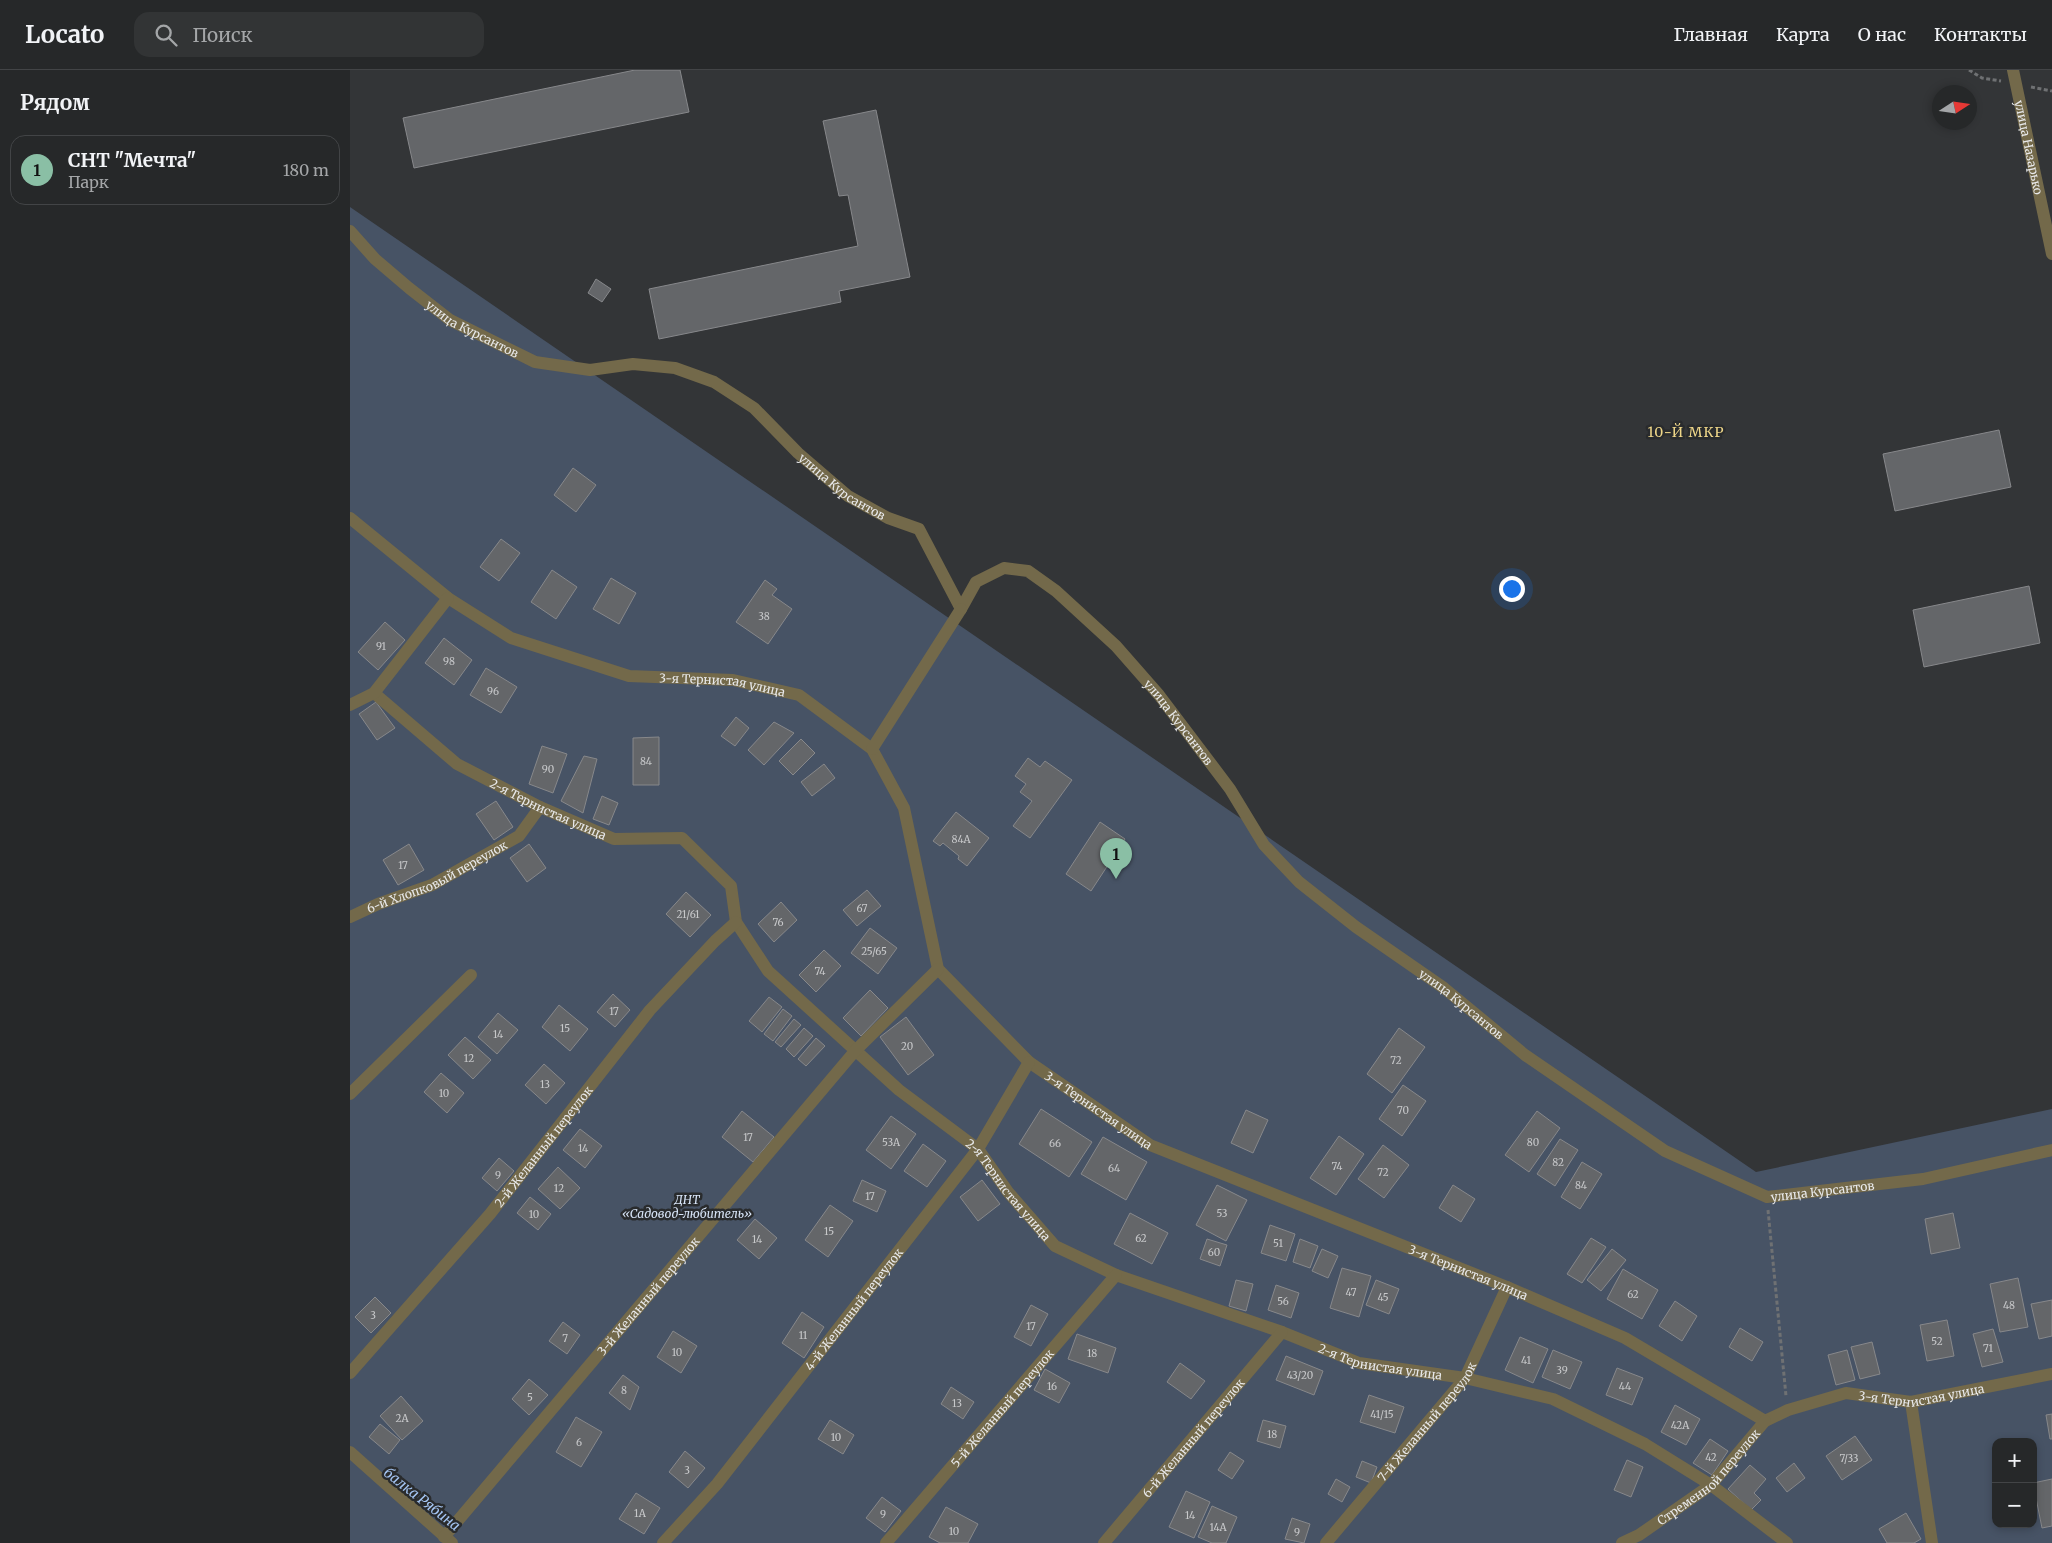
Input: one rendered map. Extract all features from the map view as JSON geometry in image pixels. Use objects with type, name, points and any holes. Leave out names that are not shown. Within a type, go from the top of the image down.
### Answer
[{"type":"street","name":"улица Назарько","points":[[2013,70],[2052,254]]},
{"type":"street","name":"улица Курсантов","points":[[350,231],[382,265],[450,320],[535,362],[590,370],[633,364],[675,368],[714,382],[754,408],[798,453],[848,496],[888,518],[919,529],[961,609]]},
{"type":"street","name":"3-я Тернистая улица","points":[[352,523],[448,598],[512,638],[629,676],[733,680],[799,695],[872,749],[904,808],[938,969],[1029,1062],[1150,1146],[1507,1287],[1625,1338],[1765,1421],[1788,1410],[1846,1393],[1911,1402],[2052,1374]]},
{"type":"street","name":"улица Курсантов","points":[[961,609],[976,582],[1004,568],[1028,571],[1056,591],[1116,646],[1159,695],[1230,789],[1264,845],[1299,882],[1356,927],[1444,988],[1525,1055],[1665,1151],[1767,1197],[1923,1179],[2052,1150]]},
{"type":"street","points":[[350,705],[374,692],[448,598]]},
{"type":"street","points":[[872,749],[961,609]]},
{"type":"street","name":"2-я Тернистая улица","points":[[374,692],[457,764],[540,807],[614,839],[682,838],[731,886],[736,922],[768,971],[899,1090],[978,1149],[1008,1192],[1055,1246],[1116,1275],[1282,1332],[1359,1363],[1465,1378],[1553,1399],[1645,1444],[1711,1485],[1787,1543]]},
{"type":"street","name":"6-й Хлопковый переулок","points":[[350,917],[378,904],[432,885],[519,836],[540,807]]},
{"type":"street","name":"2-й Желанный переулок","points":[[350,1373],[490,1214],[650,1010],[715,941],[736,922]]},
{"type":"street","name":"3-й Желанный переулок","points":[[448,1540],[855,1052],[938,969]]},
{"type":"street","points":[[350,1094],[471,975]]},
{"type":"street","name":"4-й Желанный переулок","points":[[663,1543],[718,1484],[978,1149],[1029,1062]]},
{"type":"street","name":"5-й Желанный переулок","points":[[886,1543],[1116,1275]]},
{"type":"street","name":"7-й Желанный переулок","points":[[1326,1543],[1465,1378],[1507,1287]]},
{"type":"street","name":"6-й Желанный переулок","points":[[1104,1543],[1282,1332]]},
{"type":"street","points":[[1911,1402],[1932,1543]]},
{"type":"street","name":"Стременной переулок","points":[[1622,1543],[1639,1535],[1711,1485],[1765,1421]]},
{"type":"street","points":[[350,1452],[384,1480],[448,1540]]},
{"type":"path","points":[[1767,1197],[1788,1410]]},
{"type":"green space","name":"ДНТ «Садовод-любитель»","points":[[350,207],[1756,1172],[2052,1109],[2052,1543],[350,1543]]},
{"type":"building","points":[[635,70],[680,70],[689,112],[414,168],[403,118]]},
{"type":"building","points":[[876,110],[910,277],[839,291],[841,302],[659,339],[649,289],[858,246],[848,195],[839,196],[823,121]]},
{"type":"building","points":[[596,279],[611,289],[602,302],[588,293]]},
{"type":"building","points":[[1999,430],[2011,487],[1895,511],[1883,454]]},
{"type":"building","points":[[573,468],[596,485],[576,512],[554,495]]},
{"type":"building","points":[[501,539],[520,553],[499,581],[480,567]]},
{"type":"building","points":[[552,570],[577,587],[556,619],[531,602]]},
{"type":"building","points":[[611,578],[636,593],[619,624],[593,609]]},
{"type":"building","points":[[765,580],[777,589],[772,595],[792,609],[768,644],[736,622]]},
{"type":"building","points":[[2029,586],[2040,643],[1924,667],[1913,610]]},
{"type":"building","points":[[385,622],[405,640],[378,670],[358,652]]},
{"type":"building","points":[[444,638],[472,660],[454,685],[425,663]]},
{"type":"building","points":[[486,668],[517,687],[501,713],[470,695]]},
{"type":"building","points":[[376,702],[395,728],[377,740],[359,714]]},
{"type":"building","points":[[736,717],[749,728],[735,746],[721,736]]},
{"type":"building","points":[[774,722],[794,733],[764,765],[748,750]]},
{"type":"building","points":[[659,737],[659,785],[633,785],[633,738]]},
{"type":"building","points":[[801,739],[815,753],[793,775],[779,761]]},
{"type":"building","points":[[542,746],[567,754],[553,793],[529,784]]},
{"type":"building","points":[[584,756],[597,759],[583,813],[561,801]]},
{"type":"building","points":[[1028,758],[1040,767],[1045,761],[1072,780],[1030,838],[1013,826],[1032,801],[1020,792],[1026,784],[1015,776]]},
{"type":"building","points":[[824,764],[835,778],[812,796],[801,782]]},
{"type":"building","points":[[602,796],[618,803],[609,825],[593,819]]},
{"type":"building","points":[[496,801],[513,827],[494,840],[476,814]]},
{"type":"building","points":[[956,812],[989,838],[967,866],[958,859],[959,856],[943,843],[940,846],[933,841]]},
{"type":"building","points":[[1100,822],[1125,839],[1091,891],[1066,874]]},
{"type":"building","points":[[409,844],[424,870],[398,885],[383,860]]},
{"type":"building","points":[[529,844],[546,868],[527,882],[510,858]]},
{"type":"building","points":[[867,890],[881,906],[857,926],[843,910]]},
{"type":"building","points":[[686,892],[711,915],[690,937],[666,914]]},
{"type":"building","points":[[781,902],[797,920],[774,942],[758,924]]},
{"type":"building","points":[[870,928],[897,948],[878,974],[851,953]]},
{"type":"building","points":[[824,950],[841,966],[816,992],[799,975]]},
{"type":"building","points":[[870,990],[888,1008],[861,1036],[843,1018]]},
{"type":"building","points":[[613,994],[630,1010],[615,1027],[597,1012]]},
{"type":"building","points":[[769,997],[782,1007],[762,1032],[749,1021]]},
{"type":"building","points":[[559,1005],[588,1029],[570,1051],[542,1027]]},
{"type":"building","points":[[783,1009],[792,1016],[773,1041],[764,1034]]},
{"type":"building","points":[[498,1013],[518,1030],[497,1054],[478,1037]]},
{"type":"building","points":[[906,1017],[934,1055],[908,1075],[880,1037]]},
{"type":"building","points":[[794,1019],[801,1025],[781,1047],[775,1042]]},
{"type":"building","points":[[804,1028],[813,1036],[794,1057],[786,1049]]},
{"type":"building","points":[[1399,1028],[1425,1047],[1392,1093],[1367,1074]]},
{"type":"building","points":[[465,1037],[491,1060],[473,1079],[448,1055]]},
{"type":"building","points":[[816,1038],[825,1046],[806,1066],[798,1059]]},
{"type":"building","points":[[544,1064],[565,1083],[546,1104],[525,1085]]},
{"type":"building","points":[[441,1073],[464,1093],[447,1113],[424,1092]]},
{"type":"building","points":[[1403,1085],[1426,1101],[1402,1136],[1379,1119]]},
{"type":"building","points":[[1041,1109],[1092,1142],[1069,1177],[1019,1144]]},
{"type":"building","points":[[1246,1110],[1268,1120],[1253,1153],[1231,1143]]},
{"type":"building","points":[[742,1111],[774,1137],[753,1162],[722,1137]]},
{"type":"building","points":[[1537,1111],[1560,1128],[1529,1172],[1505,1155]]},
{"type":"building","points":[[891,1116],[916,1134],[891,1169],[866,1150]]},
{"type":"building","points":[[580,1129],[602,1146],[585,1168],[563,1150]]},
{"type":"building","points":[[1339,1136],[1364,1154],[1336,1195],[1310,1178]]},
{"type":"building","points":[[1103,1137],[1147,1162],[1126,1200],[1081,1174]]},
{"type":"building","points":[[1560,1139],[1578,1150],[1555,1186],[1537,1174]]},
{"type":"building","points":[[923,1144],[946,1161],[927,1187],[904,1171]]},
{"type":"building","points":[[1383,1145],[1409,1165],[1384,1198],[1358,1179]]},
{"type":"building","points":[[499,1158],[514,1171],[497,1191],[482,1178]]},
{"type":"building","points":[[1582,1162],[1602,1174],[1580,1209],[1561,1197]]},
{"type":"building","points":[[558,1167],[580,1188],[560,1209],[538,1189]]},
{"type":"building","points":[[862,1180],[886,1191],[877,1212],[853,1201]]},
{"type":"building","points":[[982,1180],[1000,1204],[978,1221],[960,1197]]},
{"type":"building","points":[[1217,1185],[1247,1200],[1226,1241],[1196,1225]]},
{"type":"building","points":[[1453,1185],[1475,1199],[1461,1222],[1439,1208]]},
{"type":"building","points":[[530,1197],[551,1214],[538,1230],[517,1213]]},
{"type":"building","points":[[830,1205],[853,1221],[828,1257],[805,1240]]},
{"type":"building","points":[[1130,1213],[1168,1233],[1152,1264],[1114,1244]]},
{"type":"building","points":[[1953,1213],[1960,1248],[1931,1254],[1925,1219]]},
{"type":"building","points":[[755,1219],[777,1238],[759,1259],[737,1240]]},
{"type":"building","points":[[1270,1225],[1295,1234],[1286,1261],[1261,1253]]},
{"type":"building","points":[[1591,1238],[1606,1247],[1582,1283],[1567,1274]]},
{"type":"building","points":[[1207,1239],[1227,1245],[1220,1266],[1200,1259]]},
{"type":"building","points":[[1300,1239],[1318,1246],[1310,1268],[1293,1262]]},
{"type":"building","points":[[1322,1249],[1338,1256],[1328,1278],[1312,1271]]},
{"type":"building","points":[[1612,1249],[1626,1260],[1601,1291],[1587,1280]]},
{"type":"building","points":[[1342,1268],[1371,1276],[1359,1317],[1330,1308]]},
{"type":"building","points":[[1623,1269],[1658,1290],[1642,1319],[1607,1299]]},
{"type":"building","points":[[2018,1278],[2028,1327],[2000,1332],[1990,1284]]},
{"type":"building","points":[[1236,1280],[1253,1284],[1246,1311],[1229,1306]]},
{"type":"building","points":[[1376,1280],[1399,1289],[1389,1314],[1366,1305]]},
{"type":"building","points":[[1276,1285],[1299,1293],[1291,1318],[1268,1310]]},
{"type":"building","points":[[375,1297],[391,1313],[371,1333],[355,1317]]},
{"type":"building","points":[[2052,1300],[2052,1336],[2039,1339],[2031,1304]]},
{"type":"building","points":[[1675,1301],[1697,1316],[1682,1341],[1659,1326]]},
{"type":"building","points":[[1031,1305],[1048,1314],[1031,1346],[1014,1337]]},
{"type":"building","points":[[802,1312],[824,1327],[804,1358],[782,1343]]},
{"type":"building","points":[[1947,1320],[1954,1356],[1927,1361],[1920,1325]]},
{"type":"building","points":[[563,1322],[580,1335],[567,1354],[549,1341]]},
{"type":"building","points":[[1740,1328],[1763,1342],[1752,1361],[1729,1347]]},
{"type":"building","points":[[1993,1329],[2003,1362],[1982,1367],[1973,1334]]},
{"type":"building","points":[[673,1331],[697,1346],[681,1373],[657,1357]]},
{"type":"building","points":[[1077,1334],[1116,1348],[1108,1373],[1068,1359]]},
{"type":"building","points":[[1520,1337],[1548,1349],[1533,1383],[1505,1370]]},
{"type":"building","points":[[1872,1342],[1880,1374],[1860,1379],[1851,1347]]},
{"type":"building","points":[[1553,1350],[1582,1362],[1570,1389],[1542,1377]]},
{"type":"building","points":[[1847,1350],[1855,1380],[1836,1385],[1828,1355]]},
{"type":"building","points":[[1286,1356],[1323,1371],[1314,1395],[1276,1380]]},
{"type":"building","points":[[1180,1363],[1205,1381],[1191,1399],[1167,1382]]},
{"type":"building","points":[[1617,1368],[1643,1378],[1632,1405],[1606,1395]]},
{"type":"building","points":[[1045,1369],[1070,1383],[1059,1403],[1034,1390]]},
{"type":"building","points":[[623,1375],[639,1387],[630,1410],[609,1393]]},
{"type":"building","points":[[529,1379],[548,1395],[529,1415],[512,1399]]},
{"type":"building","points":[[951,1387],[974,1402],[963,1419],[941,1404]]},
{"type":"building","points":[[1369,1395],[1404,1407],[1395,1433],[1360,1422]]},
{"type":"building","points":[[401,1396],[423,1421],[402,1440],[380,1416]]},
{"type":"building","points":[[1675,1405],[1700,1419],[1686,1445],[1661,1432]]},
{"type":"building","points":[[2052,1414],[2052,1439],[2050,1439],[2046,1415]]},
{"type":"building","points":[[576,1417],[602,1432],[581,1467],[556,1452]]},
{"type":"building","points":[[830,1420],[854,1435],[843,1454],[818,1439]]},
{"type":"building","points":[[1263,1420],[1286,1426],[1280,1448],[1257,1441]]},
{"type":"building","points":[[380,1424],[400,1440],[389,1454],[369,1437]]},
{"type":"building","points":[[1855,1436],[1872,1460],[1842,1480],[1826,1456]]},
{"type":"building","points":[[1710,1439],[1728,1451],[1712,1475],[1693,1463]]},
{"type":"building","points":[[685,1451],[705,1468],[688,1488],[669,1472]]},
{"type":"building","points":[[1230,1452],[1244,1461],[1232,1479],[1218,1470]]},
{"type":"building","points":[[1627,1460],[1643,1467],[1631,1497],[1614,1490]]},
{"type":"building","points":[[1362,1461],[1377,1467],[1371,1483],[1356,1477]]},
{"type":"building","points":[[1794,1463],[1805,1478],[1787,1492],[1776,1478]]},
{"type":"building","points":[[1750,1465],[1766,1479],[1754,1493],[1761,1500],[1751,1510],[1728,1489]]},
{"type":"building","points":[[1336,1479],[1350,1487],[1342,1502],[1328,1494]]},
{"type":"building","points":[[2052,1479],[2052,1526],[2042,1528],[2037,1503],[2037,1482]]},
{"type":"building","points":[[1186,1491],[1210,1502],[1194,1538],[1169,1527]]},
{"type":"building","points":[[636,1493],[660,1508],[644,1534],[619,1519]]},
{"type":"building","points":[[882,1497],[901,1511],[885,1532],[866,1518]]},
{"type":"building","points":[[1212,1506],[1237,1517],[1226,1543],[1212,1543],[1198,1537]]},
{"type":"building","points":[[946,1507],[978,1524],[968,1543],[940,1543],[929,1537]]},
{"type":"building","points":[[1906,1513],[1921,1539],[1914,1543],[1887,1543],[1879,1529]]},
{"type":"building","points":[[1292,1518],[1310,1524],[1304,1543],[1285,1539]]},
{"type":"place","name":"СНТ \"Мечта\"","points":[[1116,879]]},
{"type":"district","name":"10-Й МКР","points":[[1686,432]]},
{"type":"water label","name":"балка Рябина","points":[[422,1499]]}]
